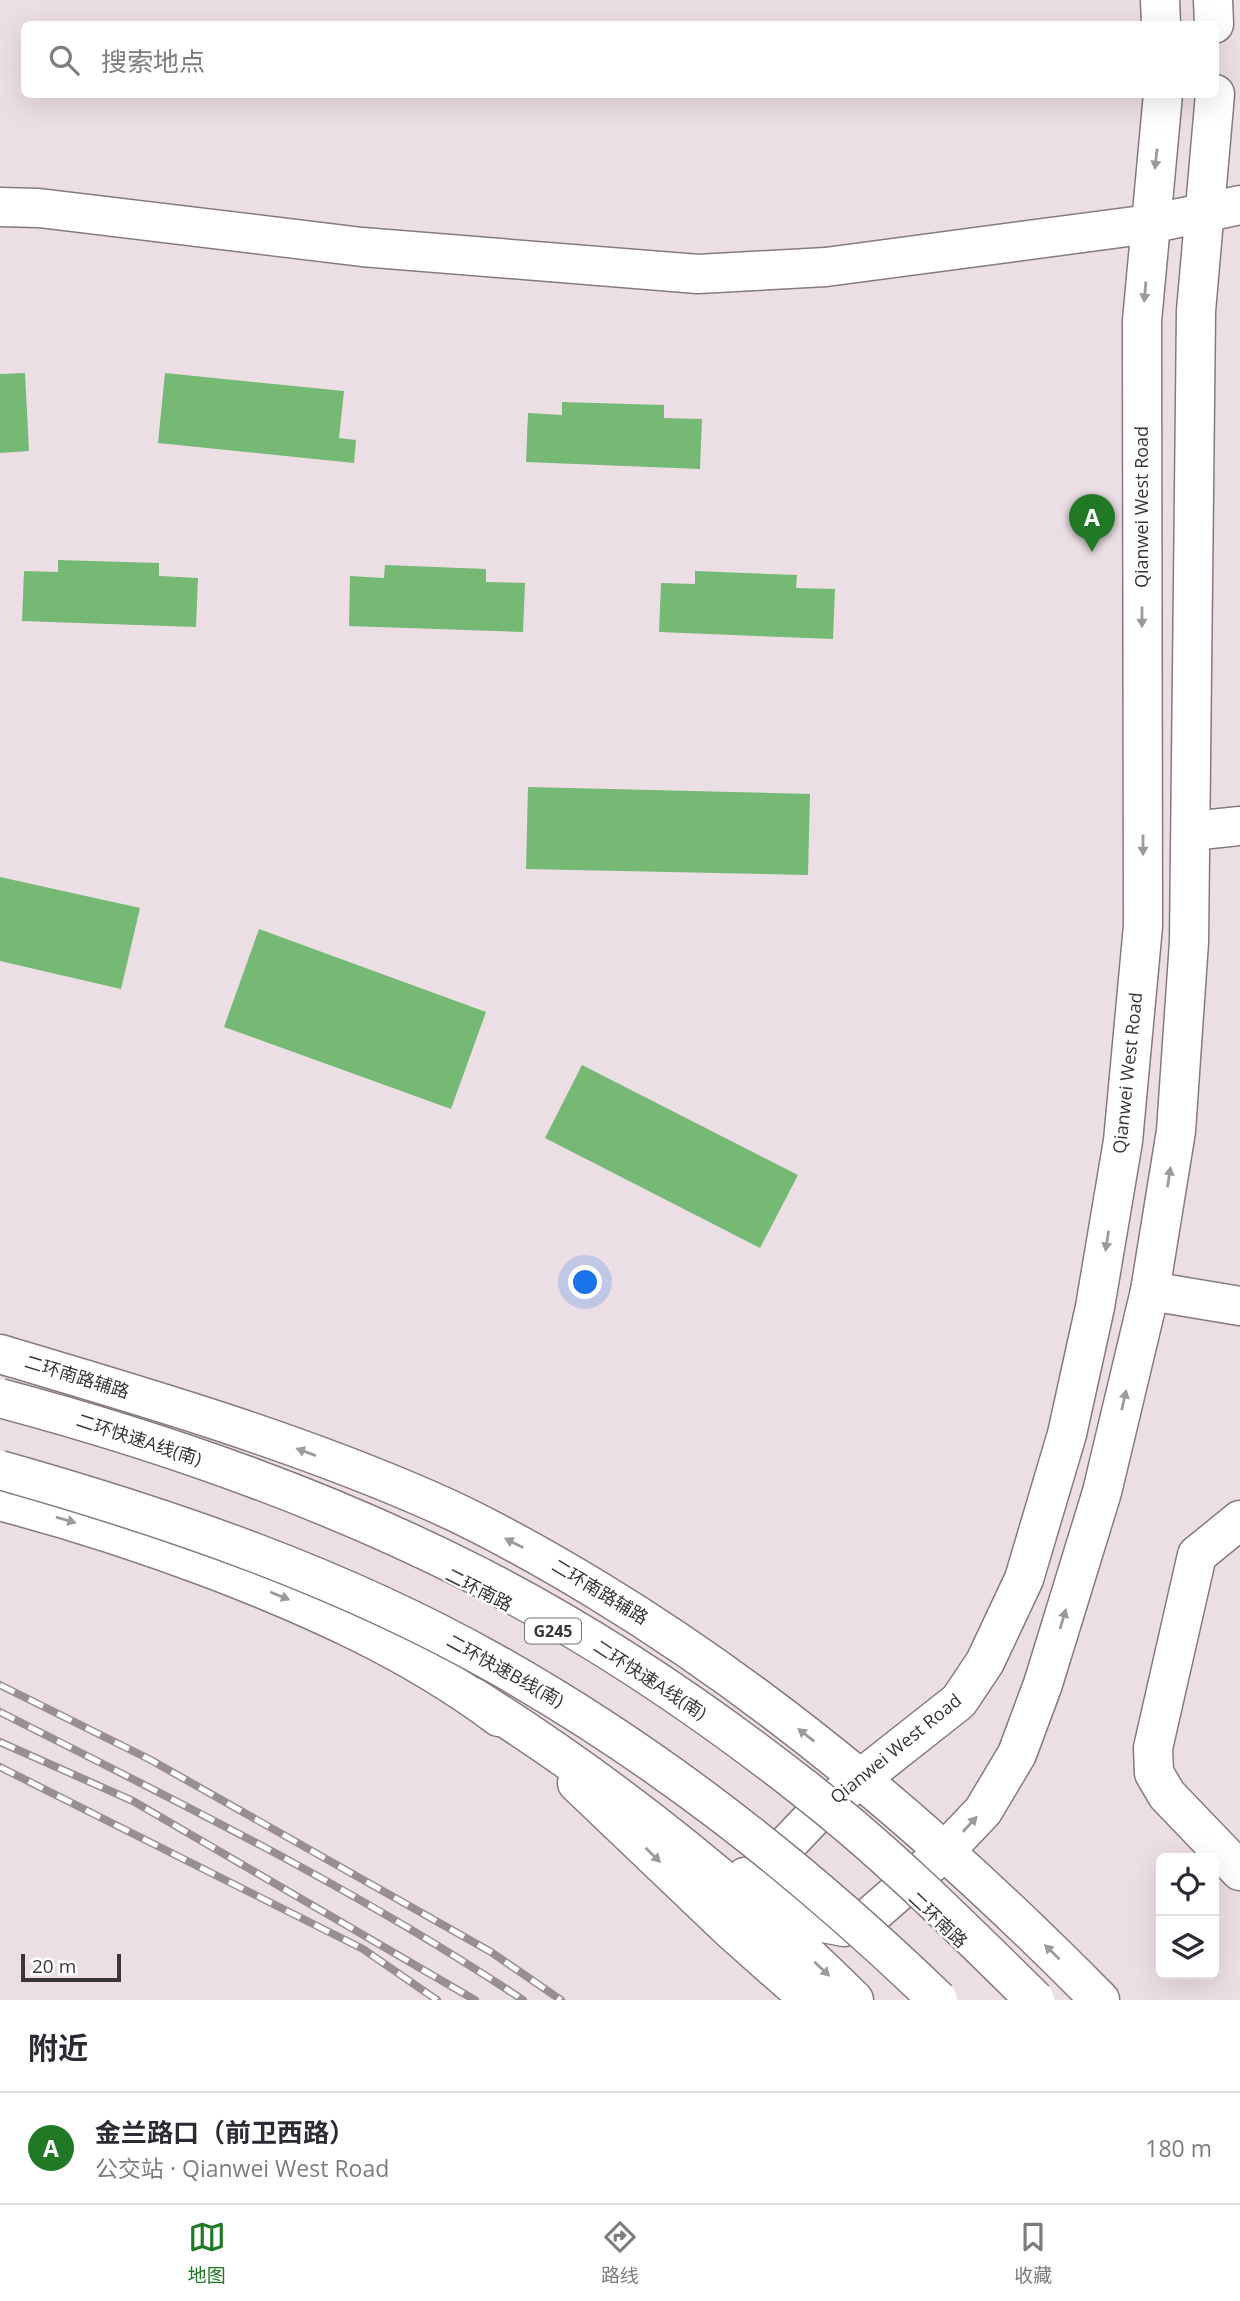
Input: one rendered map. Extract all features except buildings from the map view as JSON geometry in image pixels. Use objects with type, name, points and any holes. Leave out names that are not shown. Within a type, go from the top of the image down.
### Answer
[{"type":"main road","points":[[1160,0],[1161,21]]},
{"type":"main road","points":[[1213,0],[1214,21]]},
{"type":"main road","name":"Qianwei West Road","points":[[736,1898],[817,1813],[959,1701],[985,1662],[1028,1566],[1067,1434],[1097,1294],[1123,1141],[1143,926],[1142,321],[1163,98]]},
{"type":"main road","points":[[736,1898],[783,1908],[808,1920],[844,1927],[866,1920],[945,1851],[983,1811],[1017,1754],[1043,1684],[1102,1492],[1150,1291],[1176,1131],[1189,942],[1192,831],[1196,311],[1222,209],[1214,98]]},
{"type":"main road","points":[[0,208],[39,208],[362,247],[698,274],[826,267],[1150,224],[1222,209]]},
{"type":"main road","points":[[1192,831],[1240,826]]},
{"type":"main road","points":[[1150,1291],[1240,1306]]},
{"type":"main road","name":"二环南路辅路","points":[[0,1354],[168,1405],[311,1453],[433,1502],[550,1562],[662,1629],[768,1705],[860,1777],[945,1851],[1100,2000]]},
{"type":"main road","name":"二环快速A线(南)","points":[[0,1398],[123,1434],[302,1497],[474,1574],[555,1619],[668,1690],[803,1787],[897,1867],[1035,2000]]},
{"type":"main road","name":"二环南路","points":[[0,1410],[120,1445],[237,1484],[358,1532],[469,1584],[617,1668],[707,1730],[817,1813],[903,1887],[1020,2000]]},
{"type":"main road","name":"G245","points":[[0,1460],[162,1510],[338,1577],[496,1654],[635,1739],[722,1801],[866,1920],[951,2000]]},
{"type":"main road","name":"二环快速B线(南)","points":[[0,1469],[159,1518],[276,1561],[390,1610],[492,1662],[630,1746],[760,1841],[851,1918],[937,2000]]},
{"type":"main road","points":[[0,1485],[62,1486],[90,1490],[162,1510]]},
{"type":"main road","points":[[0,1501],[123,1537],[302,1604],[423,1665],[550,1747],[627,1801],[736,1898],[789,1939],[854,2000]]},
{"type":"main road","points":[[1240,1520],[1197,1555],[1153,1748],[1154,1773],[1167,1795],[1240,1871]]},
{"type":"main road","points":[[736,1898],[810,2000]]},
{"type":"railway","points":[[0,1685],[149,1759],[491,1952],[561,2000]]},
{"type":"railway","points":[[0,1712],[200,1813],[332,1884],[460,1959],[523,2000]]},
{"type":"railway","points":[[0,1742],[133,1801],[475,2000]]},
{"type":"railway","points":[[0,1767],[363,1949],[437,2000]]},
{"type":"place","name":"金兰路口（前卫西路）","points":[[1092,552]]}]
